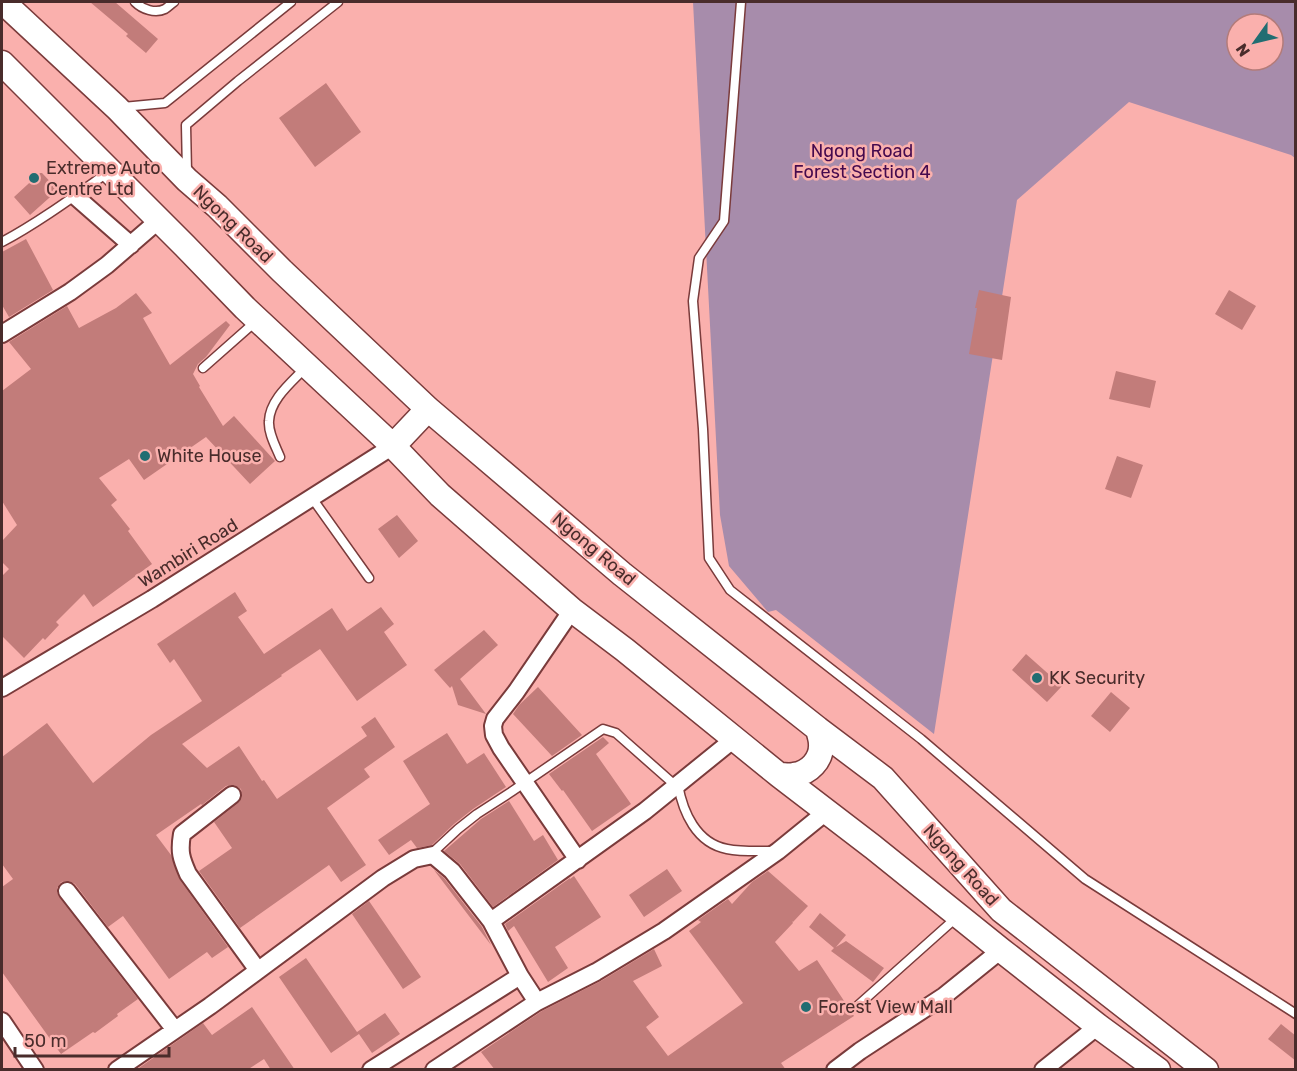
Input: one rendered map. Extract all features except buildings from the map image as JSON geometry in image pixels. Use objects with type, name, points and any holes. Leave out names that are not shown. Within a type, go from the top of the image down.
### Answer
[{"type":"main road","name":"Ngong Road","points":[[3,2],[117,108],[282,272],[428,409],[622,574],[883,778],[1001,910],[1206,1070]]},
{"type":"main road","name":"Ngong Road","points":[[2,63],[257,319],[393,446],[440,495],[572,610],[1001,950],[1158,1070]]},
{"type":"main road","points":[[393,446],[428,409]]},
{"type":"main road","points":[[779,775],[795,775],[813,766],[819,758],[821,745],[818,729]]},
{"type":"street","points":[[75,196],[131,245]]},
{"type":"street","points":[[2,334],[70,292],[131,245],[159,220]]},
{"type":"street","name":"Wambiri Road","points":[[2,688],[152,599],[393,446]]},
{"type":"street","points":[[572,610],[495,719],[493,726],[494,735],[501,748],[578,860]]},
{"type":"street","points":[[491,921],[645,811],[734,739]]},
{"type":"street","points":[[232,795],[182,834],[180,849],[188,874],[257,969]]},
{"type":"street","points":[[434,1070],[537,1002],[603,968],[664,932],[778,851],[826,812]]},
{"type":"street","points":[[117,1070],[383,878],[414,859],[433,855],[452,871],[491,921],[520,976],[537,1002]]},
{"type":"street","points":[[67,891],[175,1030]]},
{"type":"street","points":[[835,1070],[944,996],[1001,950]]},
{"type":"street","points":[[371,1070],[520,976]]},
{"type":"street","points":[[2,1021],[35,1070]]},
{"type":"street","points":[[1048,1068],[1098,1026]]},
{"type":"lane","points":[[135,2],[151,10],[164,10],[174,2]]},
{"type":"lane","points":[[117,108],[165,103],[291,2]]},
{"type":"lane","points":[[187,180],[186,125],[338,2]]},
{"type":"lane","points":[[741,2],[724,221],[699,258],[693,301],[703,429],[709,558],[730,590],[921,739],[1085,879],[1296,1014]]},
{"type":"lane","points":[[2,242],[110,171]]},
{"type":"lane","points":[[203,368],[257,319]]},
{"type":"lane","points":[[280,457],[269,422],[275,402],[308,365]]},
{"type":"lane","points":[[312,498],[369,578]]},
{"type":"lane","points":[[429,856],[477,813],[603,729],[616,732],[677,785],[686,814],[693,826],[707,841],[724,849],[778,851]]},
{"type":"lane","points":[[855,1008],[958,916]]},
{"type":"green space","name":"Ngong Road Forest Section 4","points":[[693,2],[1295,2],[1295,158],[1129,102],[1017,200],[934,734],[776,610],[768,612],[729,566],[720,515]]},
{"type":"place","name":"Extreme Auto Centre Ltd","points":[[34,178]]},
{"type":"place","name":"White House","points":[[145,456]]},
{"type":"place","name":"KK Security","points":[[1037,678]]},
{"type":"place","name":"Forest View Mall","points":[[806,1007]]}]
